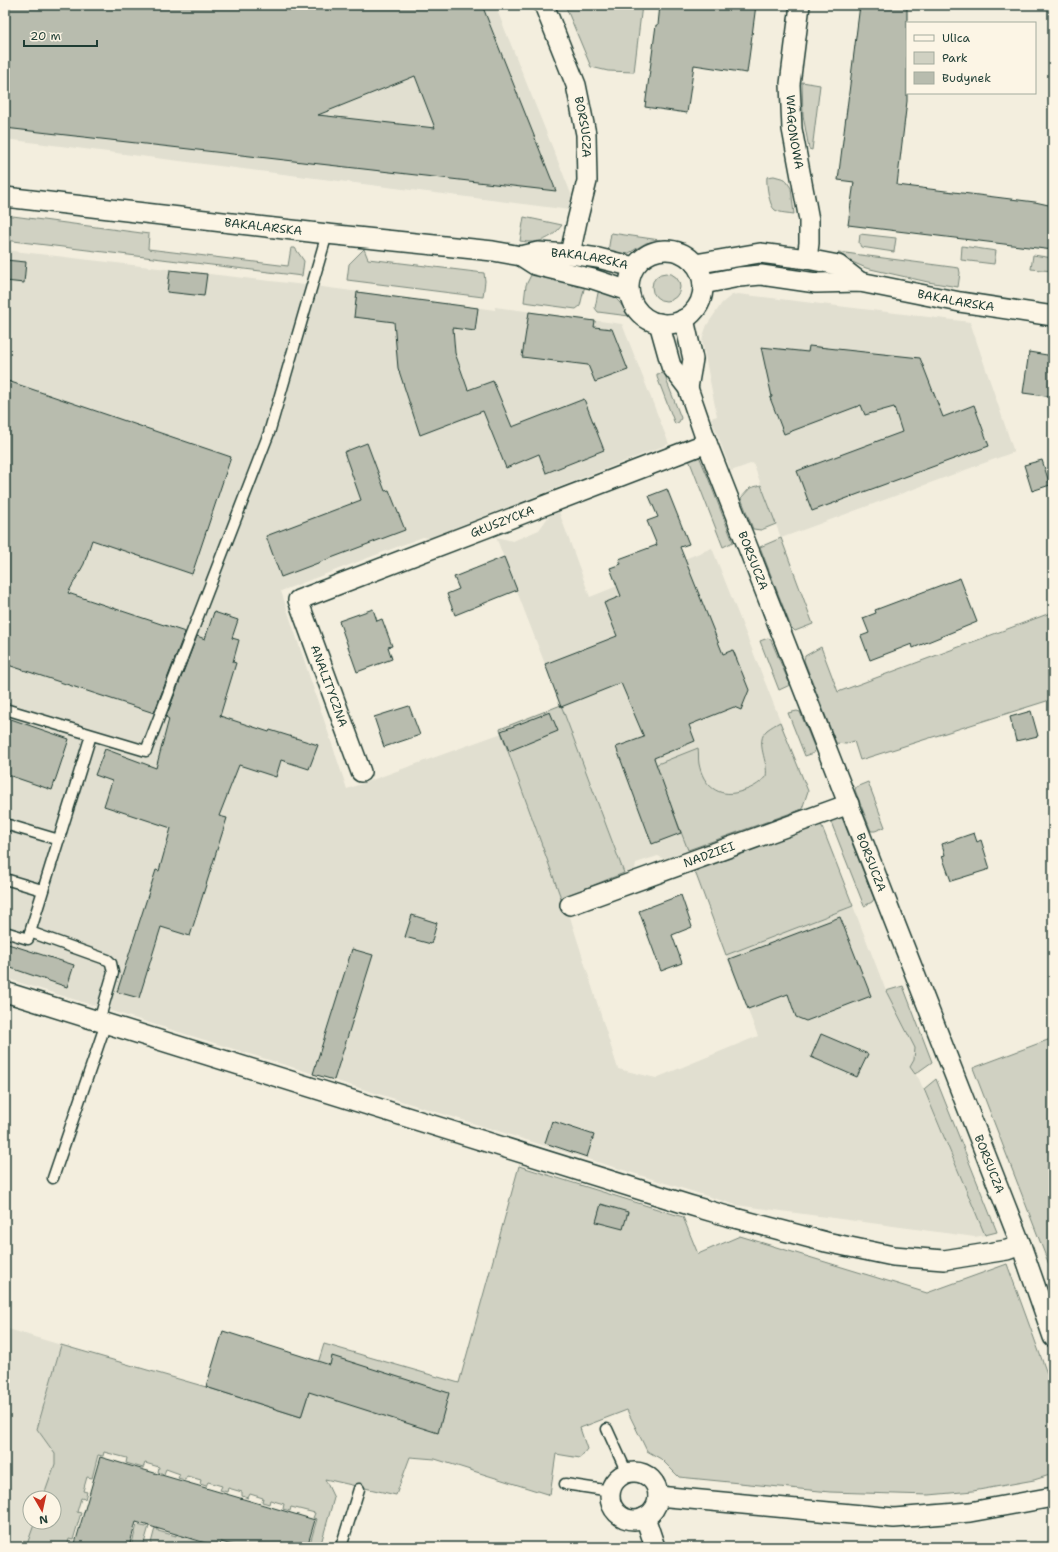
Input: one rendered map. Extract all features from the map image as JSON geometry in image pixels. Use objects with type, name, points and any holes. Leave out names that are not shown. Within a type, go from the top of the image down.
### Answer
[{"type":"street","name":"BORSUCZA","points":[[544,5],[576,86],[586,134],[587,181],[570,254]]},
{"type":"street","name":"WAGONOWA","points":[[800,5],[790,84],[792,129],[809,220],[807,259]]},
{"type":"street","name":"BAKALARSKA","points":[[5,198],[521,256],[538,252],[570,254],[598,258],[634,267]]},
{"type":"street","points":[[663,250],[675,251],[686,255],[695,264],[701,273],[703,284],[699,304],[692,313],[684,319],[674,322],[659,323],[650,320],[640,313],[633,303],[629,291],[630,279],[634,267],[642,259],[652,253],[663,250]]},
{"type":"street","name":"BAKALARSKA","points":[[695,264],[760,253],[807,259],[838,265],[860,282]]},
{"type":"street","name":"BAKALARSKA","points":[[521,256],[535,265],[593,279],[629,291]]},
{"type":"street","name":"BAKALARSKA","points":[[703,284],[739,277],[761,275],[816,283],[860,282],[960,302],[1053,316]]},
{"type":"street","name":"BORSUCZA","points":[[684,319],[693,359],[688,388]]},
{"type":"street","name":"BORSUCZA","points":[[659,323],[671,366],[688,388],[707,443],[1021,1245],[1053,1337]]},
{"type":"street","name":"GŁUSZYCKA","points":[[298,600],[707,443]]},
{"type":"street","name":"ANALITYCZNA","points":[[298,600],[361,772]]},
{"type":"street","name":"NADZIEI","points":[[570,906],[849,804]]},
{"type":"street","points":[[5,992],[689,1205],[826,1242],[893,1256],[944,1260],[1007,1250],[1021,1245]]},
{"type":"street","points":[[638,1472],[648,1476],[656,1485],[658,1496],[655,1508],[645,1517],[638,1520],[630,1519],[617,1512],[611,1499],[611,1491],[616,1480],[627,1473],[638,1472]]},
{"type":"street","points":[[658,1496],[894,1518],[970,1512],[1053,1497]]},
{"type":"street","points":[[645,1517],[655,1547]]},
{"type":"lane","points":[[5,709],[146,751],[269,432],[327,234]]},
{"type":"lane","points":[[28,935],[91,735]]},
{"type":"lane","points":[[5,824],[59,840]]},
{"type":"lane","points":[[5,879],[42,890]]},
{"type":"lane","points":[[5,932],[28,935],[108,960],[111,963],[113,973],[103,1022],[53,1178]]},
{"type":"lane","points":[[607,1429],[627,1473]]},
{"type":"lane","points":[[565,1484],[611,1491]]},
{"type":"lane","points":[[341,1547],[359,1489]]},
{"type":"shaded area","points":[[5,5],[495,5],[578,211],[5,139]]},
{"type":"shaded area","points":[[5,250],[322,287],[495,310],[495,307],[622,324],[669,444],[429,538],[423,537],[281,591],[347,789],[502,733],[561,898],[570,917],[618,1069],[656,1078],[758,1036],[726,955],[853,906],[886,991],[915,1048],[914,1060],[910,1067],[919,1079],[985,1235],[975,1237],[736,1205],[5,978]]},
{"type":"shaded area","points":[[738,294],[970,322],[1014,452],[781,538],[753,463],[731,471],[711,418],[717,416],[702,341],[703,336],[707,325],[722,303],[732,295]]},
{"type":"shaded area","points":[[559,512],[590,597],[712,548],[808,791],[802,809],[664,859],[658,856],[636,863],[635,869],[624,873],[496,537],[513,541],[539,530],[549,516]]},
{"type":"shaded area","points":[[5,1328],[61,1345],[37,1429],[61,1461],[51,1490],[22,1490],[22,1530],[37,1530],[31,1547],[5,1547]]},
{"type":"green space","points":[[565,5],[642,5],[634,72],[608,71],[591,67]]},
{"type":"green space","points":[[802,82],[820,85],[812,150],[809,149],[803,115]]},
{"type":"green space","points":[[774,176],[785,179],[791,188],[794,214],[779,212],[773,208],[768,194],[767,177]]},
{"type":"green space","points":[[5,215],[149,234],[148,249],[288,266],[291,248],[295,248],[304,261],[302,276],[5,240]]},
{"type":"green space","points":[[524,217],[562,225],[558,230],[544,240],[533,242],[520,241]]},
{"type":"green space","points":[[611,233],[660,240],[646,243],[629,253],[621,255],[608,252]]},
{"type":"green space","points":[[860,234],[896,238],[894,252],[861,247],[859,243]]},
{"type":"green space","points":[[962,246],[996,251],[994,264],[961,260]]},
{"type":"green space","points":[[364,249],[368,259],[484,273],[485,281],[483,297],[347,280],[349,264]]},
{"type":"green space","points":[[838,252],[959,268],[960,273],[958,287],[866,268],[850,261]]},
{"type":"green space","points":[[1033,255],[1053,258],[1053,271],[1031,269]]},
{"type":"green space","points":[[532,273],[585,285],[580,306],[576,309],[524,302],[526,285]]},
{"type":"green space","points":[[666,273],[676,277],[680,287],[676,297],[666,301],[656,297],[652,287],[656,277]]},
{"type":"green space","points":[[599,288],[617,299],[629,316],[598,312],[595,308]]},
{"type":"green space","points":[[665,373],[681,418],[679,422],[675,424],[657,377],[657,374]]},
{"type":"green space","points":[[699,456],[733,542],[723,547],[688,457]]},
{"type":"green space","points":[[761,485],[776,524],[761,530],[753,529],[741,498],[750,488]]},
{"type":"green space","points":[[781,538],[813,624],[795,631],[791,627],[760,547]]},
{"type":"green space","points":[[1053,612],[1053,699],[860,760],[854,741],[846,744],[836,743],[804,660],[805,656],[821,647],[838,692]]},
{"type":"green space","points":[[768,638],[771,640],[790,685],[779,690],[760,641]]},
{"type":"green space","points":[[561,705],[624,873],[561,898],[500,729]]},
{"type":"green space","points":[[797,711],[800,712],[815,749],[814,753],[805,756],[788,713]]},
{"type":"green space","points":[[780,722],[808,791],[802,809],[688,850],[655,765],[698,748],[701,771],[708,784],[724,793],[747,790],[766,776],[766,765],[762,746],[763,735],[767,730]]},
{"type":"green space","points":[[868,782],[885,827],[875,831],[871,831],[855,790],[856,787]]},
{"type":"green space","points":[[841,815],[874,899],[872,902],[864,906],[829,817]]},
{"type":"green space","points":[[821,824],[853,906],[726,955],[694,869]]},
{"type":"green space","points":[[903,986],[932,1062],[915,1074],[910,1067],[914,1060],[915,1048],[886,991]]},
{"type":"green space","points":[[1053,1038],[1053,1275],[973,1068]]},
{"type":"green space","points":[[936,1079],[997,1232],[985,1235],[924,1089]]},
{"type":"green space","points":[[519,1166],[683,1217],[698,1254],[740,1236],[927,1293],[1007,1264],[1053,1390],[1053,1474],[1034,1480],[973,1491],[929,1495],[830,1492],[679,1477],[661,1459],[647,1451],[627,1410],[580,1428],[587,1449],[580,1458],[556,1454],[550,1495],[435,1459],[410,1457],[396,1495],[325,1479],[334,1498],[320,1547],[309,1547],[317,1519],[313,1518],[315,1513],[291,1507],[290,1511],[283,1509],[284,1504],[270,1500],[269,1504],[262,1502],[263,1498],[250,1494],[248,1498],[242,1496],[242,1492],[228,1488],[227,1492],[220,1490],[222,1486],[208,1482],[206,1486],[200,1484],[201,1480],[187,1476],[185,1480],[178,1478],[180,1474],[166,1469],[164,1474],[158,1472],[159,1467],[145,1463],[143,1468],[126,1463],[127,1458],[104,1452],[103,1456],[98,1455],[92,1478],[87,1477],[83,1491],[87,1492],[85,1499],[81,1498],[77,1512],[81,1513],[73,1540],[69,1539],[67,1547],[26,1547],[32,1530],[62,1530],[62,1490],[46,1490],[55,1464],[55,1454],[37,1429],[61,1345],[206,1387],[301,1417],[324,1344],[459,1383]]},
{"type":"green space","points":[[137,1525],[146,1527],[147,1525],[149,1526],[143,1547],[131,1547]]},
{"type":"green space","points":[[155,1528],[158,1529],[158,1531],[176,1536],[176,1534],[201,1542],[199,1547],[150,1547]]},
{"type":"building","points":[[5,5],[482,5],[556,191],[5,128]],"holes":[[[415,76],[435,128],[318,115]]]},
{"type":"building","points":[[660,5],[756,5],[747,73],[694,65],[687,113],[645,107]]},
{"type":"building","points":[[860,5],[907,5],[907,101],[897,185],[1035,202],[1053,206],[1053,250],[848,225],[854,182],[838,180]]},
{"type":"building","points":[[5,260],[26,262],[24,283],[5,281]]},
{"type":"building","points":[[170,270],[207,274],[204,296],[167,292]]},
{"type":"building","points":[[357,292],[478,308],[475,331],[453,328],[455,353],[468,390],[493,381],[512,427],[584,399],[604,450],[546,473],[539,454],[506,468],[483,411],[420,435],[398,368],[394,322],[354,317]]},
{"type":"building","points":[[529,312],[595,321],[594,327],[612,329],[628,370],[595,382],[588,365],[522,357]]},
{"type":"building","points":[[809,346],[920,358],[943,417],[974,405],[989,446],[812,511],[797,471],[902,432],[894,407],[865,415],[861,405],[784,434],[770,398],[772,397],[761,347],[808,352]]},
{"type":"building","points":[[1029,352],[1053,356],[1053,397],[1023,393]]},
{"type":"building","points":[[5,380],[231,457],[192,574],[92,540],[84,564],[68,593],[185,632],[154,713],[5,664]]},
{"type":"building","points":[[367,443],[385,491],[389,490],[405,530],[281,577],[266,536],[361,500],[344,452]]},
{"type":"building","points":[[1042,460],[1050,485],[1032,491],[1024,465]]},
{"type":"building","points":[[667,489],[689,544],[680,547],[723,654],[733,650],[749,690],[741,710],[734,707],[689,725],[695,741],[654,758],[681,833],[652,844],[616,747],[644,737],[621,683],[561,707],[545,664],[617,636],[604,603],[621,596],[610,568],[621,564],[619,559],[657,545],[647,521],[658,517],[649,496]]},
{"type":"building","points":[[504,557],[517,590],[455,615],[447,594],[459,589],[454,577]]},
{"type":"building","points":[[960,578],[977,622],[913,648],[912,644],[870,660],[861,636],[869,633],[863,618],[876,613],[875,610]]},
{"type":"building","points":[[373,609],[377,621],[382,619],[392,646],[388,647],[392,659],[357,672],[339,621]]},
{"type":"building","points":[[214,612],[238,620],[232,638],[239,640],[233,662],[236,663],[220,716],[269,732],[270,730],[318,745],[309,769],[281,760],[276,777],[239,765],[219,816],[227,818],[190,936],[161,927],[139,998],[117,992],[156,870],[159,871],[171,828],[104,806],[112,781],[95,775],[105,749],[156,768],[169,719],[166,717],[197,636],[205,639]]},
{"type":"building","points":[[409,706],[420,735],[384,747],[374,717]]},
{"type":"building","points":[[1031,711],[1038,736],[1016,741],[1010,717]]},
{"type":"building","points":[[550,712],[558,731],[509,751],[501,731]]},
{"type":"building","points":[[5,717],[69,739],[52,790],[5,774]]},
{"type":"building","points":[[974,833],[977,842],[981,840],[990,869],[951,881],[942,856],[945,855],[942,844]]},
{"type":"building","points":[[681,895],[692,927],[672,935],[682,963],[661,971],[639,911]]},
{"type":"building","points":[[412,915],[437,923],[431,944],[405,937]]},
{"type":"building","points":[[840,917],[871,996],[806,1021],[796,1017],[788,994],[748,1009],[729,959]]},
{"type":"building","points":[[5,943],[74,965],[67,987],[5,966]]},
{"type":"building","points":[[352,949],[373,955],[334,1080],[313,1074]]},
{"type":"building","points":[[821,1034],[868,1054],[857,1077],[811,1057]]},
{"type":"building","points":[[552,1121],[594,1135],[587,1157],[545,1143]]},
{"type":"building","points":[[601,1204],[628,1212],[623,1229],[596,1222]]},
{"type":"building","points":[[223,1331],[330,1365],[332,1356],[449,1393],[438,1433],[309,1392],[301,1417],[206,1387]]},
{"type":"building","points":[[100,1457],[315,1520],[307,1547],[240,1547],[221,1542],[219,1547],[136,1522],[129,1547],[74,1547]]}]
